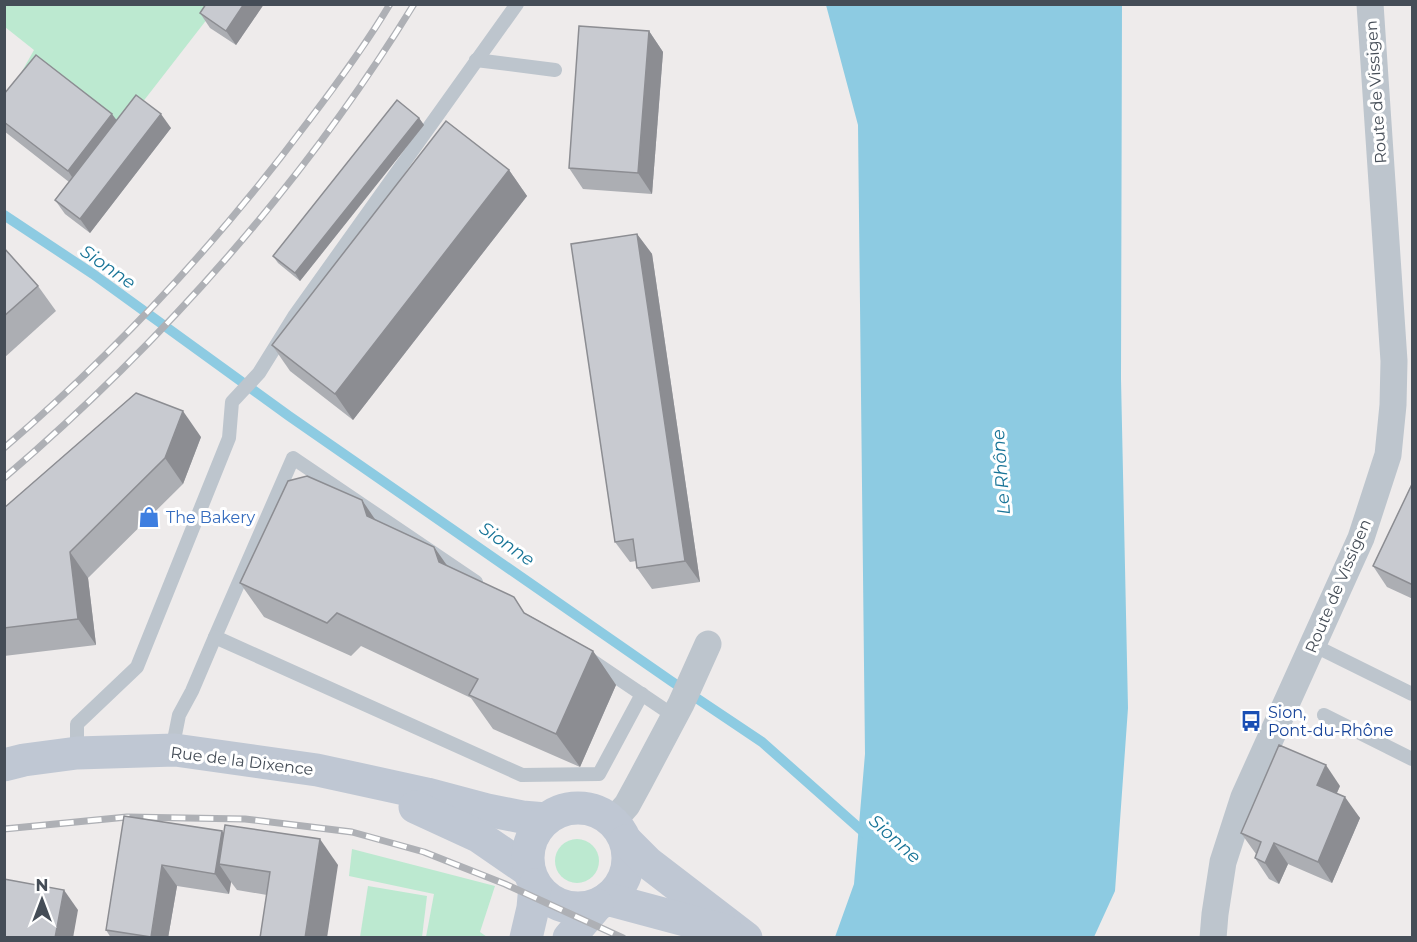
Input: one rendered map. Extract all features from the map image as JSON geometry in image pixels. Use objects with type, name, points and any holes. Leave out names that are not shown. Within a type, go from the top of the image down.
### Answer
[{"type":"main road","name":"Rue de la Dixence","points":[[4,765],[77,753],[175,750],[317,770],[427,794],[487,810],[546,819]]},
{"type":"main road","name":"Rue de la Dixence","points":[[335,774],[478,836],[532,878]]},
{"type":"main road","points":[[526,938],[533,908],[528,853],[530,842],[535,831],[546,819],[561,811],[578,807],[595,810],[619,831],[647,862],[744,937]]},
{"type":"main road","points":[[569,938],[602,902],[616,891],[625,876],[629,858],[619,831]]},
{"type":"main road","points":[[532,878],[543,895],[554,903],[566,907],[578,909],[602,902],[744,937]]},
{"type":"street","name":"Route de Vissigen","points":[[1213,938],[1223,862],[1244,797],[1361,538],[1388,454],[1393,405],[1403,361],[1370,4]]},
{"type":"street","points":[[619,831],[627,805],[696,673],[708,644]]},
{"type":"lane","points":[[77,753],[77,724],[137,667],[229,438],[232,402],[259,373],[295,315],[517,4]]},
{"type":"lane","points":[[476,60],[555,70]]},
{"type":"lane","points":[[175,750],[179,715],[192,691],[293,458],[487,589]]},
{"type":"lane","points":[[215,638],[522,775],[599,774],[642,694]]},
{"type":"lane","points":[[1313,645],[1413,694]]},
{"type":"lane","points":[[584,655],[642,694],[677,710]]},
{"type":"lane","points":[[1324,715],[1413,759]]},
{"type":"green space","points":[[4,5],[218,5],[121,130],[51,76],[5,132],[7,98],[34,50],[5,27]]},
{"type":"green space","points":[[577,839],[593,845],[599,861],[593,877],[577,883],[561,877],[555,861],[561,845]]},
{"type":"green space","points":[[352,849],[495,886],[480,932],[487,937],[426,937],[434,894],[349,876]]},
{"type":"green space","points":[[368,886],[427,896],[422,937],[360,937]]},
{"type":"water","name":"Le Rhône","points":[[826,5],[1122,5],[1121,379],[1128,708],[1115,891],[1094,937],[835,937],[854,884],[865,754],[858,125]]},
{"type":"building","points":[[206,4],[244,4],[226,31],[200,13]]},
{"type":"building","points":[[579,26],[649,31],[638,173],[569,168]]},
{"type":"building","points":[[36,55],[112,114],[68,171],[4,122],[4,94]]},
{"type":"building","points":[[136,95],[161,114],[80,219],[55,200]]},
{"type":"building","points":[[397,100],[419,118],[295,273],[273,256]]},
{"type":"building","points":[[446,121],[509,170],[335,394],[272,345]]},
{"type":"building","points":[[637,234],[685,561],[637,568],[633,539],[615,542],[571,244]]},
{"type":"building","points":[[4,248],[38,286],[4,316]]},
{"type":"building","points":[[136,393],[183,411],[165,458],[70,552],[78,619],[4,628],[4,508]]},
{"type":"building","points":[[307,476],[362,500],[367,516],[434,547],[439,562],[514,597],[524,613],[593,651],[556,734],[469,695],[478,679],[337,613],[327,623],[240,583],[288,481]]},
{"type":"building","points":[[1413,482],[1413,585],[1373,566]]},
{"type":"building","points":[[1279,745],[1326,765],[1317,785],[1345,797],[1318,862],[1274,843],[1265,863],[1255,858],[1261,842],[1241,833]]},
{"type":"building","points":[[124,816],[222,831],[215,874],[162,865],[151,937],[106,930]]},
{"type":"building","points":[[225,825],[320,839],[305,938],[260,938],[270,872],[219,864]]},
{"type":"building","points":[[4,879],[64,890],[55,938],[4,938]]},
{"type":"waterway","name":"Sionne","points":[[4,215],[93,274],[289,416],[762,742],[868,836]]},
{"type":"railway","points":[[4,448],[126,334],[202,253],[318,109],[390,4]]},
{"type":"railway","points":[[4,478],[119,372],[227,257],[278,197],[326,134],[372,70],[414,4]]},
{"type":"railway","points":[[4,829],[127,817],[245,819],[352,832],[424,852],[505,884],[623,938]]},
{"type":"place","name":"The Bakery","points":[[149,517]]},
{"type":"place","name":"Sion, Pont-du-Rhône","points":[[1251,721]]}]
